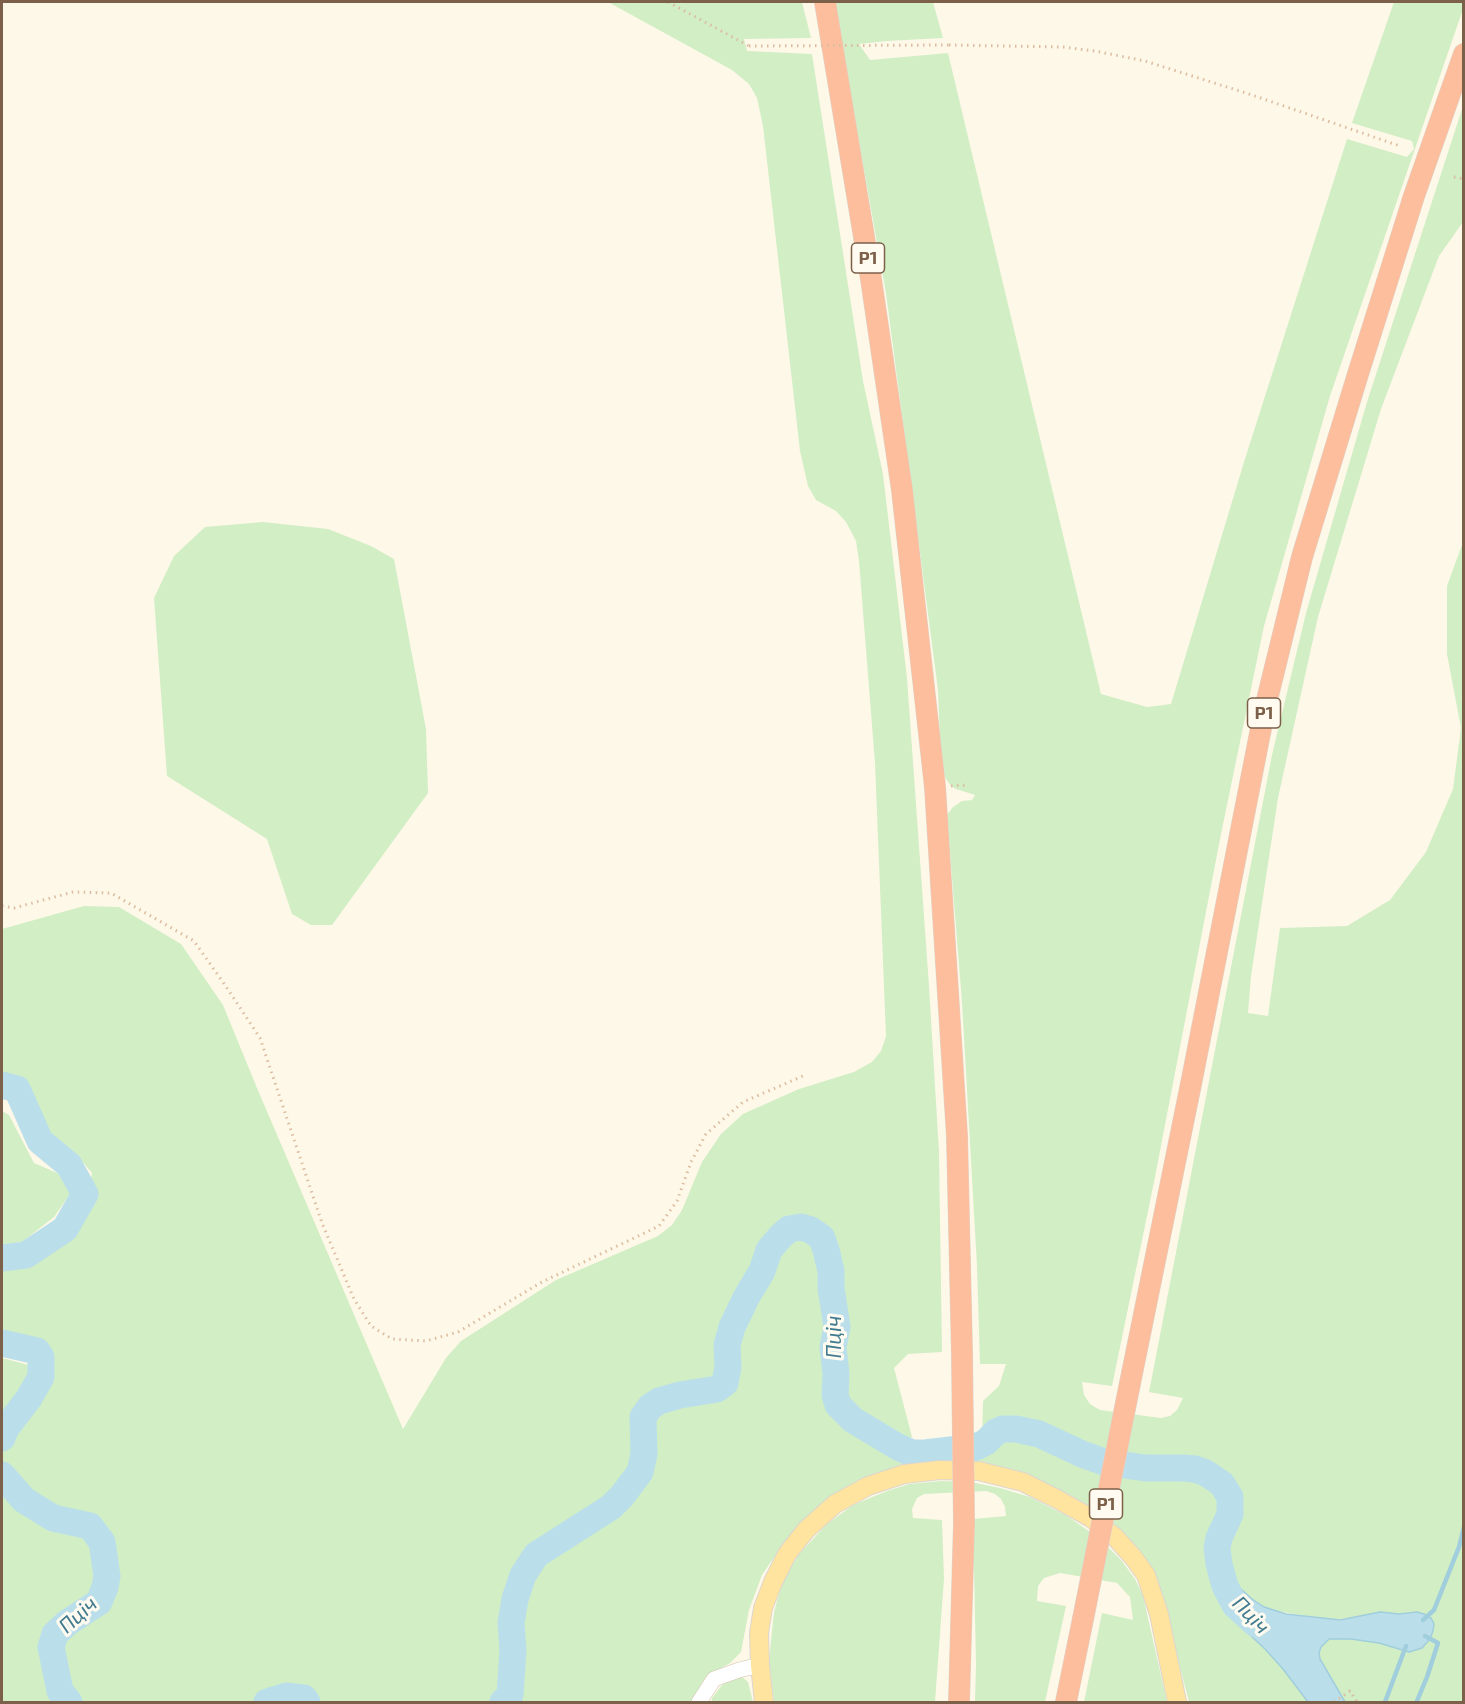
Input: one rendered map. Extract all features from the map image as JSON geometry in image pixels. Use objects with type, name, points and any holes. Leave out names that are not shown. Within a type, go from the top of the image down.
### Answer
[{"type":"highway","points":[[816,2],[830,26]]},
{"type":"highway","name":"Р1","points":[[825,2],[867,255],[902,490],[935,787],[957,1136],[964,1523],[959,1702]]},
{"type":"highway","name":"Р1","points":[[1066,1702],[1265,708],[1302,557],[1407,219],[1464,54]]},
{"type":"main road","points":[[764,1702],[759,1633],[763,1608],[787,1554],[807,1530],[835,1504],[868,1486],[904,1474],[940,1470],[979,1471],[1023,1482],[1099,1524],[1115,1537],[1146,1575],[1159,1614],[1177,1702]]},
{"type":"lane","points":[[699,1702],[714,1679],[760,1665]]},
{"type":"path","points":[[668,2],[749,46],[949,45],[1063,47],[1095,51],[1144,62],[1239,91],[1400,146]]},
{"type":"path","points":[[1454,177],[1464,179]]},
{"type":"path","points":[[2,906],[14,908],[73,892],[111,893],[194,941],[260,1038],[322,1223],[354,1299],[371,1326],[393,1340],[426,1341],[458,1332],[542,1282],[659,1226],[677,1201],[691,1162],[706,1134],[743,1102],[803,1076]]},
{"type":"path","points":[[1334,1702],[1350,1691],[1357,1702]]},
{"type":"green space","points":[[608,2],[802,2],[811,38],[744,39],[747,51],[812,54],[863,381],[883,474],[907,678],[939,1152],[942,1352],[908,1354],[894,1368],[912,1437],[892,1450],[910,1460],[986,1449],[1001,1434],[1021,1435],[1053,1443],[1082,1462],[1152,1478],[1168,1476],[1205,1480],[1224,1500],[1224,1511],[1211,1524],[1207,1544],[1223,1601],[1240,1626],[1283,1669],[1308,1702],[1189,1702],[1163,1602],[1111,1523],[1072,1496],[1031,1477],[912,1466],[876,1473],[833,1496],[804,1520],[784,1543],[762,1575],[749,1610],[741,1652],[730,1663],[705,1678],[694,1697],[694,1702],[2,1702],[2,1358],[36,1367],[49,1346],[2,1334],[2,1268],[36,1258],[67,1236],[88,1198],[92,1173],[74,1152],[48,1139],[24,1087],[18,1080],[2,1075],[2,929],[84,906],[119,907],[181,944],[223,1005],[403,1429],[446,1358],[461,1341],[556,1280],[658,1236],[672,1225],[682,1210],[702,1162],[721,1134],[743,1114],[799,1089],[854,1072],[872,1062],[881,1051],[886,1036],[875,763],[859,561],[856,541],[846,522],[836,511],[816,500],[808,486],[800,451],[763,126],[757,98],[749,84],[732,70]]},
{"type":"green space","points":[[834,2],[933,2],[943,38],[859,44],[870,60],[948,53],[1101,694],[1147,707],[1171,704],[1244,462],[1347,139],[1407,157],[1414,149],[1412,141],[1352,123],[1394,2],[1463,2],[1463,9],[1330,396],[1264,626],[1112,1386],[1082,1382],[1084,1395],[1090,1404],[1100,1410],[1161,1418],[1170,1416],[1177,1410],[1183,1398],[1149,1392],[1272,755],[1306,613],[1367,402],[1463,106],[1463,222],[1439,256],[1381,409],[1318,617],[1278,798],[1251,976],[1248,1013],[1268,1016],[1280,928],[1347,926],[1390,900],[1426,852],[1453,789],[1461,728],[1447,654],[1447,586],[1463,542],[1463,1702],[1345,1702],[1320,1659],[1319,1653],[1324,1643],[1329,1639],[1351,1639],[1379,1643],[1402,1650],[1433,1631],[1434,1625],[1431,1618],[1417,1612],[1331,1620],[1276,1611],[1252,1599],[1235,1580],[1226,1546],[1235,1529],[1237,1493],[1216,1466],[1161,1455],[1137,1461],[1093,1452],[1051,1431],[998,1421],[990,1427],[982,1442],[983,1401],[999,1386],[1006,1364],[980,1364],[977,1266],[962,1002],[947,815],[953,807],[962,801],[972,800],[975,795],[951,786],[941,767],[938,690],[886,293]]},
{"type":"green space","points":[[263,522],[328,529],[371,546],[394,559],[426,729],[428,793],[332,925],[311,925],[292,914],[267,839],[167,776],[154,598],[174,556],[205,527]]},
{"type":"green space","points":[[2,1111],[9,1115],[34,1163],[64,1176],[72,1191],[54,1217],[22,1242],[2,1245]]},
{"type":"green space","points":[[941,1481],[971,1482],[1030,1497],[1067,1516],[1099,1538],[1122,1561],[1135,1579],[1143,1596],[1167,1702],[1084,1702],[1102,1613],[1133,1620],[1130,1597],[1117,1583],[1060,1573],[1044,1578],[1038,1586],[1037,1601],[1066,1606],[1045,1702],[975,1702],[973,1519],[1006,1516],[1001,1499],[986,1491],[924,1494],[917,1498],[912,1509],[913,1518],[942,1520],[944,1579],[935,1702],[774,1702],[769,1660],[774,1612],[783,1579],[799,1554],[827,1524],[853,1505],[909,1484]]},
{"type":"green space","points":[[741,1676],[748,1682],[753,1702],[712,1702],[712,1698],[722,1685]]},
{"type":"water","points":[[1241,1589],[1264,1607],[1286,1614],[1340,1620],[1380,1612],[1399,1614],[1417,1612],[1431,1618],[1434,1624],[1433,1631],[1430,1639],[1422,1648],[1409,1652],[1379,1643],[1329,1639],[1321,1647],[1320,1659],[1345,1702],[1308,1702],[1265,1649],[1232,1618],[1223,1601]]},
{"type":"waterway","name":"Пціч","points":[[2,1085],[17,1089],[40,1141],[69,1165],[85,1194],[65,1229],[26,1255],[2,1258]]},
{"type":"waterway","name":"Пціч","points":[[503,1702],[510,1695],[513,1650],[511,1623],[515,1599],[523,1575],[536,1555],[611,1507],[622,1496],[640,1472],[644,1454],[643,1417],[650,1407],[659,1401],[680,1395],[717,1389],[725,1383],[728,1367],[727,1345],[732,1327],[762,1271],[769,1250],[789,1229],[801,1227],[811,1230],[822,1238],[826,1250],[831,1271],[831,1288],[837,1327],[833,1347],[836,1374],[835,1395],[838,1405],[853,1420],[912,1453],[976,1447],[986,1442],[996,1432],[1003,1429],[1016,1429],[1039,1434],[1104,1462],[1145,1468],[1195,1469],[1206,1473],[1222,1484],[1230,1497],[1230,1514],[1217,1548],[1225,1586],[1235,1605],[1256,1624]]},
{"type":"waterway","name":"Пціч","points":[[2,1343],[37,1351],[41,1357],[41,1377],[29,1398],[6,1428],[2,1438]]},
{"type":"waterway","name":"Пціч","points":[[2,1475],[24,1500],[53,1518],[90,1526],[102,1542],[107,1576],[99,1602],[67,1623],[55,1634],[51,1647],[60,1691],[69,1702]]},
{"type":"waterway","points":[[1423,1620],[1434,1610],[1459,1547],[1464,1527]]},
{"type":"waterway","points":[[1417,1701],[1438,1643],[1425,1636]]},
{"type":"waterway","points":[[1385,1702],[1406,1646]]},
{"type":"waterway","name":"Пціч","points":[[267,1702],[286,1696],[304,1698],[307,1702]]}]
